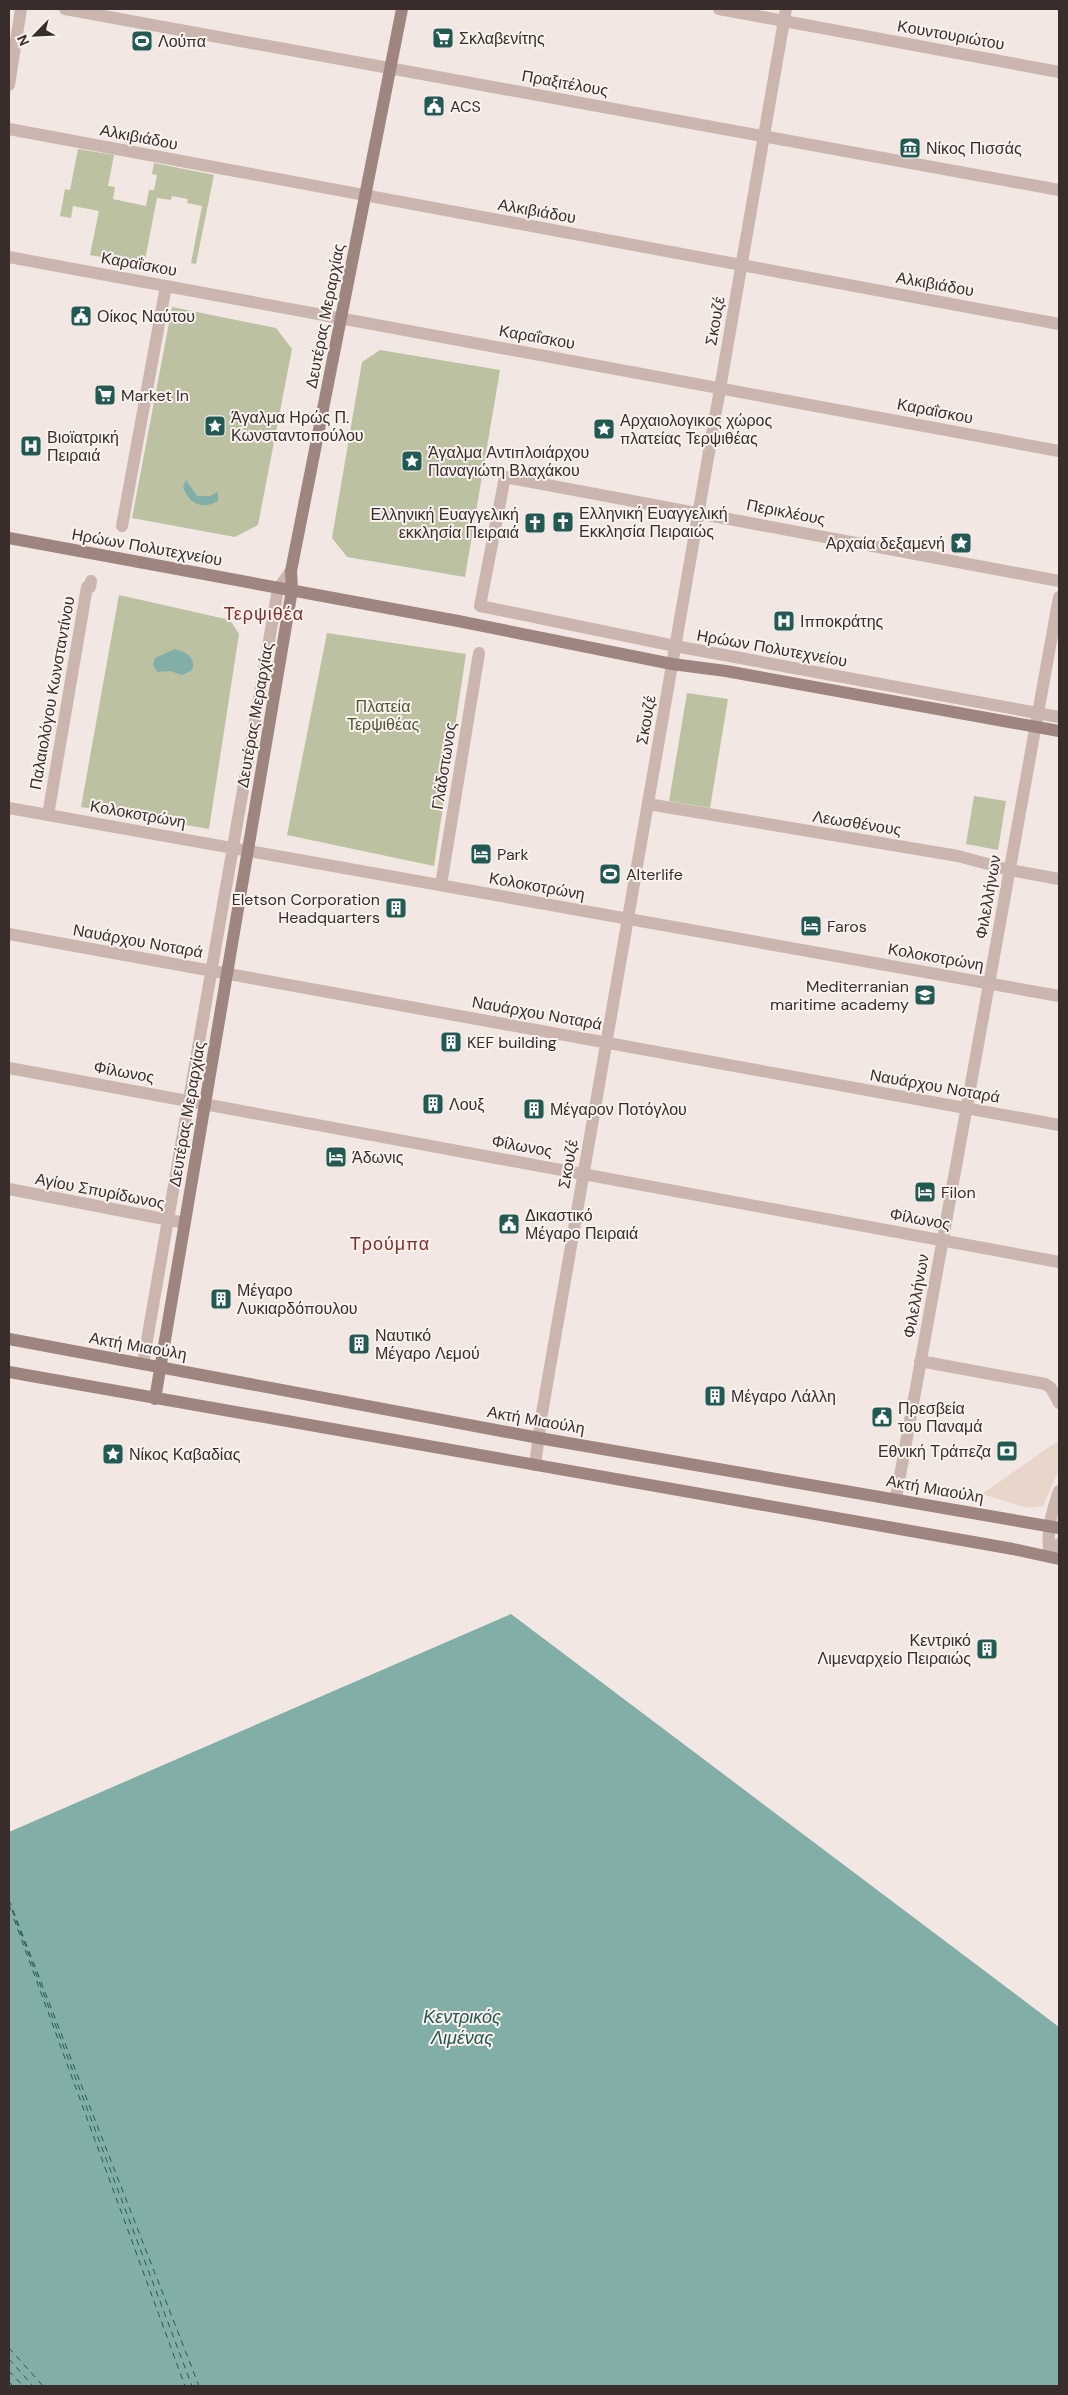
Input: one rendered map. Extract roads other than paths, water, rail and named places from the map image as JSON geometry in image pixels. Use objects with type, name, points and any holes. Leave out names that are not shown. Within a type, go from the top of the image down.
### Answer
[{"type":"main road","name":"Δευτέρας Μεραρχίας","points":[[155,1399],[292,590],[291,571],[402,9]]},
{"type":"main road","name":"Ηρώων Πολυτεχνείου","points":[[9,538],[475,624],[672,664],[736,673],[1059,731]]},
{"type":"main road","name":"Ακτή Μιαούλη","points":[[9,1339],[539,1438],[896,1498],[1054,1527]]},
{"type":"main road","points":[[9,1372],[1055,1558]]},
{"type":"street","points":[[9,85],[21,9]]},
{"type":"street","name":"Πραξιτέλους","points":[[65,9],[1059,190]]},
{"type":"street","name":"Κουντουριώτου","points":[[719,9],[785,15],[1059,72]]},
{"type":"street","name":"Σκουζέ","points":[[536,1465],[583,1174],[785,15]]},
{"type":"street","name":"Αλκιβιάδου","points":[[9,129],[1059,324]]},
{"type":"street","name":"Καραΐσκου","points":[[9,256],[1059,451]]},
{"type":"street","points":[[122,526],[166,286]]},
{"type":"street","name":"Περικλέους","points":[[480,606],[505,477],[699,511],[1059,581]]},
{"type":"street","points":[[278,589],[291,571]]},
{"type":"street","name":"Παλαιολόγου Κωνσταντίνου","points":[[48,815],[87,587],[90,587],[92,581]]},
{"type":"street","name":"Δευτέρας Μεραρχίας","points":[[143,1363],[278,589]]},
{"type":"street","name":"Φιλελλήνων","points":[[896,1498],[1059,597]]},
{"type":"street","name":"Ηρώων Πολυτεχνείου","points":[[480,606],[675,646],[1059,717]]},
{"type":"street","name":"Γλάδστωνος","points":[[440,885],[479,653]]},
{"type":"street","name":"Λεωσθένους","points":[[648,804],[958,856],[1010,870],[1059,879]]},
{"type":"street","name":"Κολοκοτρώνη","points":[[9,808],[1059,996]]},
{"type":"street","name":"Ναυάρχου Νοταρά","points":[[9,934],[1059,1125]]},
{"type":"street","name":"Φίλωνος","points":[[9,1068],[1059,1262]]},
{"type":"street","name":"Αγίου Σπυρίδωνος","points":[[9,1189],[185,1223]]},
{"type":"street","points":[[920,1361],[1045,1384],[1051,1388],[1059,1402]]},
{"type":"street","points":[[1055,1558],[1048,1540],[1054,1527],[1059,1491]]},
{"type":"street","points":[[1055,1558],[1059,1544]]},
{"type":"water","points":[[186,480],[197,496],[210,496],[218,492],[218,501],[212,504],[201,505],[192,501],[183,487]]},
{"type":"water","points":[[175,649],[184,652],[190,657],[193,663],[191,671],[182,675],[170,671],[157,672],[153,664],[155,658]]},
{"type":"water","name":"Κεντρικός Λιμένας","points":[[511,1614],[1059,2027],[1059,2386],[9,2386],[9,1832]]},
{"type":"place","name":"Σκλαβενίτης","points":[[443,38]]},
{"type":"place","name":"Λούπα","points":[[142,41]]},
{"type":"place","name":"ACS","points":[[434,106]]},
{"type":"place","name":"Νίκος Πισσάς","points":[[910,148]]},
{"type":"place","name":"Οίκος Ναύτου","points":[[81,316]]},
{"type":"place","name":"Market In","points":[[105,395]]},
{"type":"place","name":"Άγαλμα Ηρώς Π. Κωνσταντοπούλου","points":[[215,426]]},
{"type":"place","name":"Αρχαιολογικος χώρος πλατείας Τερψιθέας","points":[[604,429]]},
{"type":"place","name":"Βιοϊατρική Πειραιά","points":[[31,446]]},
{"type":"place","name":"Άγαλμα Αντιπλοιάρχου Παναγιώτη Βλαχάκου","points":[[412,461]]},
{"type":"place","name":"Ελληνική Ευαγγελική Εκκλησία Πειραιώς","points":[[563,522]]},
{"type":"place","name":"Ελληνική Ευαγγελική εκκλησία Πειραιά","points":[[535,523]]},
{"type":"place","name":"Αρχαία δεξαμενή","points":[[961,543]]},
{"type":"place","name":"Ιπποκράτης","points":[[784,621]]},
{"type":"place","name":"Park","points":[[481,854]]},
{"type":"place","name":"Alterlife","points":[[610,874]]},
{"type":"place","name":"Eletson Corporation Headquarters","points":[[396,908]]},
{"type":"place","name":"Faros","points":[[811,926]]},
{"type":"place","name":"Mediterranian maritime academy","points":[[925,995]]},
{"type":"place","name":"KEF building","points":[[451,1042]]},
{"type":"place","name":"Λουξ","points":[[433,1104]]},
{"type":"place","name":"Μέγαρον Ποτόγλου","points":[[534,1109]]},
{"type":"place","name":"Άδωνις","points":[[336,1157]]},
{"type":"place","name":"Filon","points":[[925,1192]]},
{"type":"place","name":"Δικαστικό Μέγαρο Πειραιά","points":[[509,1224]]},
{"type":"place","name":"Μέγαρο Λυκιαρδόπουλου","points":[[221,1299]]},
{"type":"place","name":"Ναυτικό Μέγαρο Λεμού","points":[[359,1344]]},
{"type":"place","name":"Μέγαρο Λάλλη","points":[[715,1396]]},
{"type":"place","name":"Πρεσβεία του Παναμά","points":[[882,1417]]},
{"type":"place","name":"Εθνική Τράπεζα","points":[[1007,1451]]},
{"type":"place","name":"Νίκος Καβαδίας","points":[[113,1454]]},
{"type":"place","name":"Κεντρικό Λιμεναρχείο Πειραιώς","points":[[987,1649]]},
{"type":"district","name":"Τερψιθέα","points":[[264,614]]},
{"type":"district","name":"Τρούμπα","points":[[390,1244]]},
{"type":"park label","name":"Πλατεία Τερψιθέας","points":[[383,715]]}]
